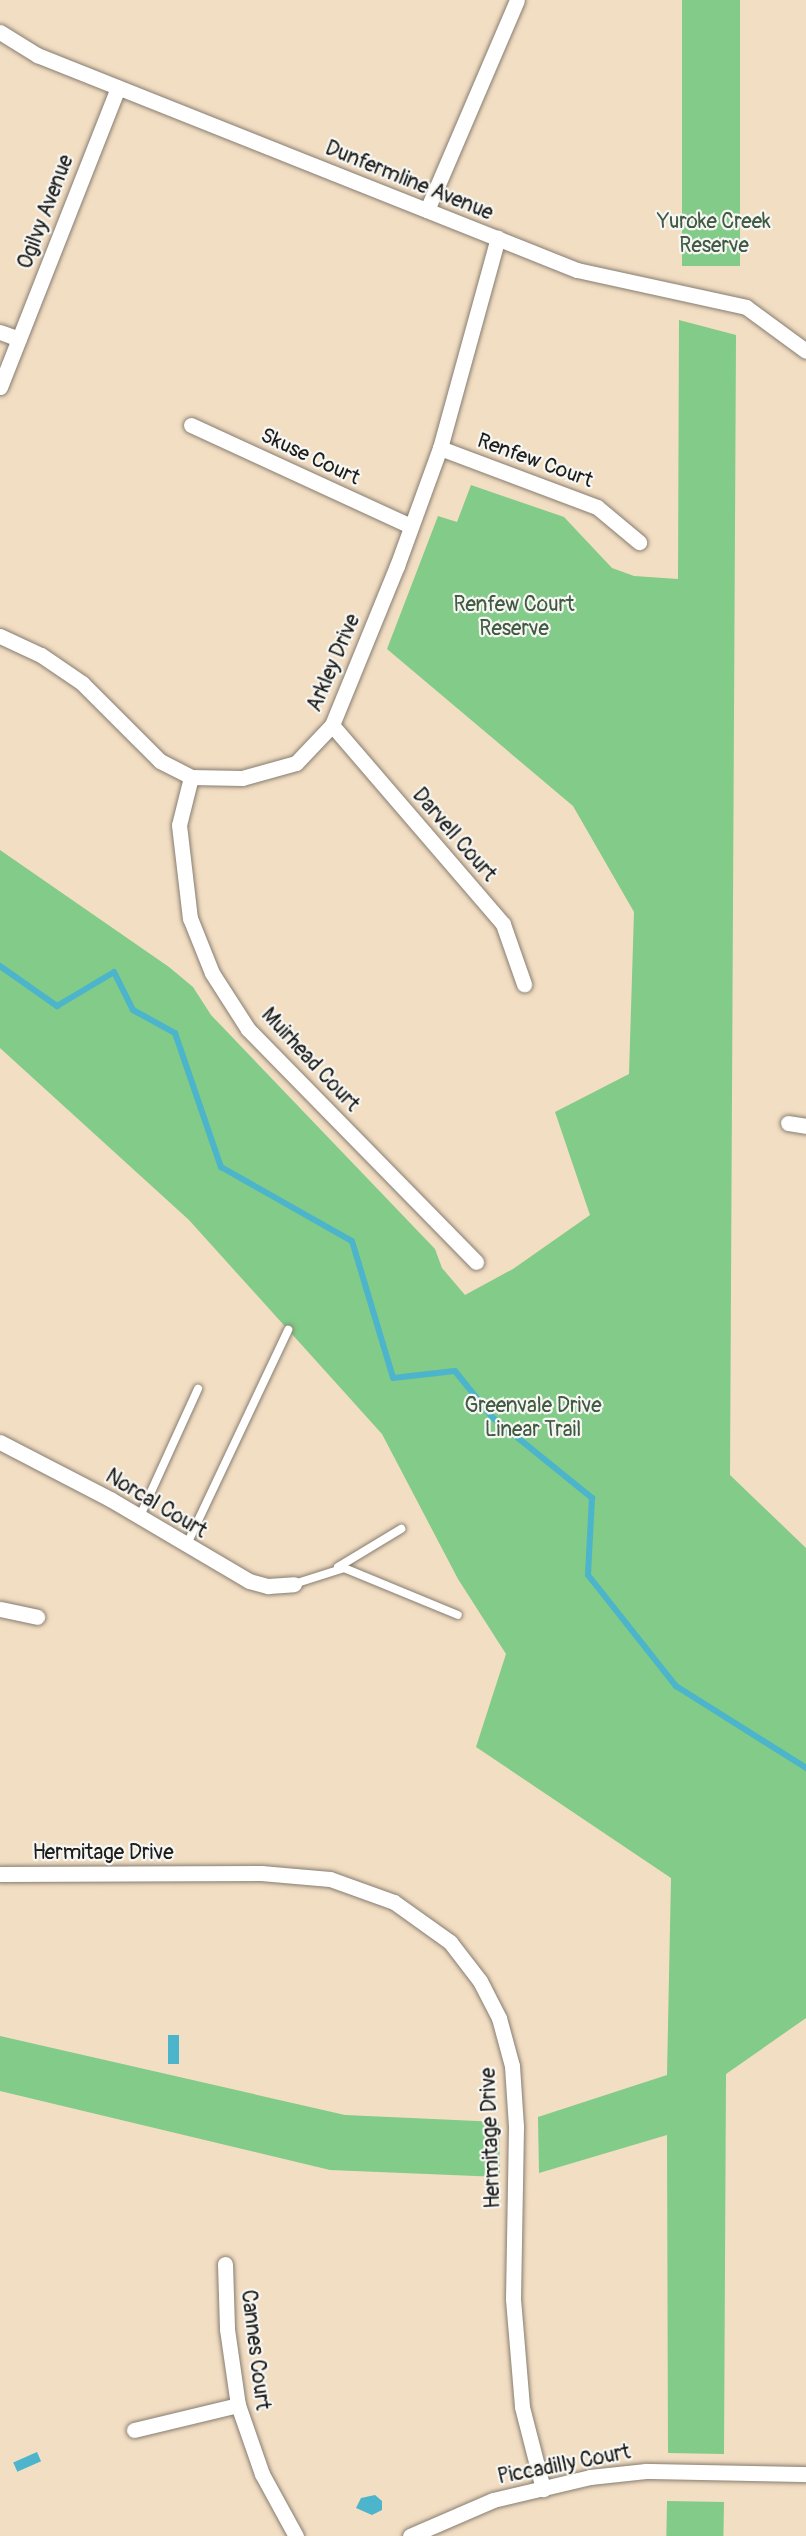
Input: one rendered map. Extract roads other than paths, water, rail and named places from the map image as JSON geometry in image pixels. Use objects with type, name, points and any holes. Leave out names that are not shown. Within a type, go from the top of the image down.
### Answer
[{"type":"street","points":[[428,210],[517,0]]},
{"type":"street","name":"Dunfermline Avenue","points":[[0,32],[37,55],[577,270],[746,307],[806,351]]},
{"type":"street","name":"Ogilvy Avenue","points":[[0,387],[118,87]]},
{"type":"street","name":"Arkley Drive","points":[[0,636],[41,655],[82,683],[160,760],[191,777],[242,778],[296,763],[332,725],[411,526],[440,448],[498,238]]},
{"type":"street","points":[[0,332],[19,339]]},
{"type":"street","name":"Skuse Court","points":[[191,425],[411,526]]},
{"type":"street","name":"Renfew Court","points":[[440,448],[597,507],[639,542]]},
{"type":"street","name":"Darvell Court","points":[[332,725],[503,924],[524,984]]},
{"type":"street","name":"Muirhead Court","points":[[191,777],[179,825],[190,918],[212,973],[249,1029],[476,1262]]},
{"type":"street","points":[[788,1123],[806,1126]]},
{"type":"street","name":"Norcal Court","points":[[0,1442],[140,1516],[186,1546],[249,1581],[268,1586],[294,1584]]},
{"type":"street","points":[[0,1609],[37,1617]]},
{"type":"street","name":"Hermitage Drive","points":[[0,1874],[261,1873],[330,1879],[394,1902],[450,1942],[480,1981],[499,2018],[512,2066],[516,2127],[513,2300],[522,2407],[543,2489]]},
{"type":"street","name":"Cannes Court","points":[[225,2264],[227,2329],[238,2405],[262,2474],[296,2536]]},
{"type":"street","points":[[134,2430],[238,2405]]},
{"type":"street","name":"Piccadilly Court","points":[[410,2536],[493,2500],[590,2477],[646,2471],[806,2474]]},
{"type":"lane","points":[[186,1546],[288,1330]]},
{"type":"lane","points":[[140,1516],[198,1389]]},
{"type":"lane","points":[[294,1584],[336,1568],[401,1529]]},
{"type":"lane","points":[[336,1568],[459,1616]]},
{"type":"water","points":[[168,2035],[179,2035],[179,2064],[168,2064]]},
{"type":"water","points":[[37,2452],[41,2461],[17,2472],[13,2463]]},
{"type":"water","points":[[375,2495],[382,2501],[382,2510],[372,2515],[356,2508],[361,2498]]},
{"type":"waterway","points":[[0,966],[57,1006],[114,972],[133,1010],[175,1033],[221,1167],[352,1241],[393,1378],[455,1371],[492,1417],[592,1498],[588,1575],[676,1686],[806,1768]]},
{"type":"park label","name":"Yuroke Creek Reserve","points":[[714,234]]},
{"type":"park label","name":"Renfew Court Reserve","points":[[514,617]]},
{"type":"park label","name":"Greenvale Drive Linear Trail","points":[[533,1418]]}]
